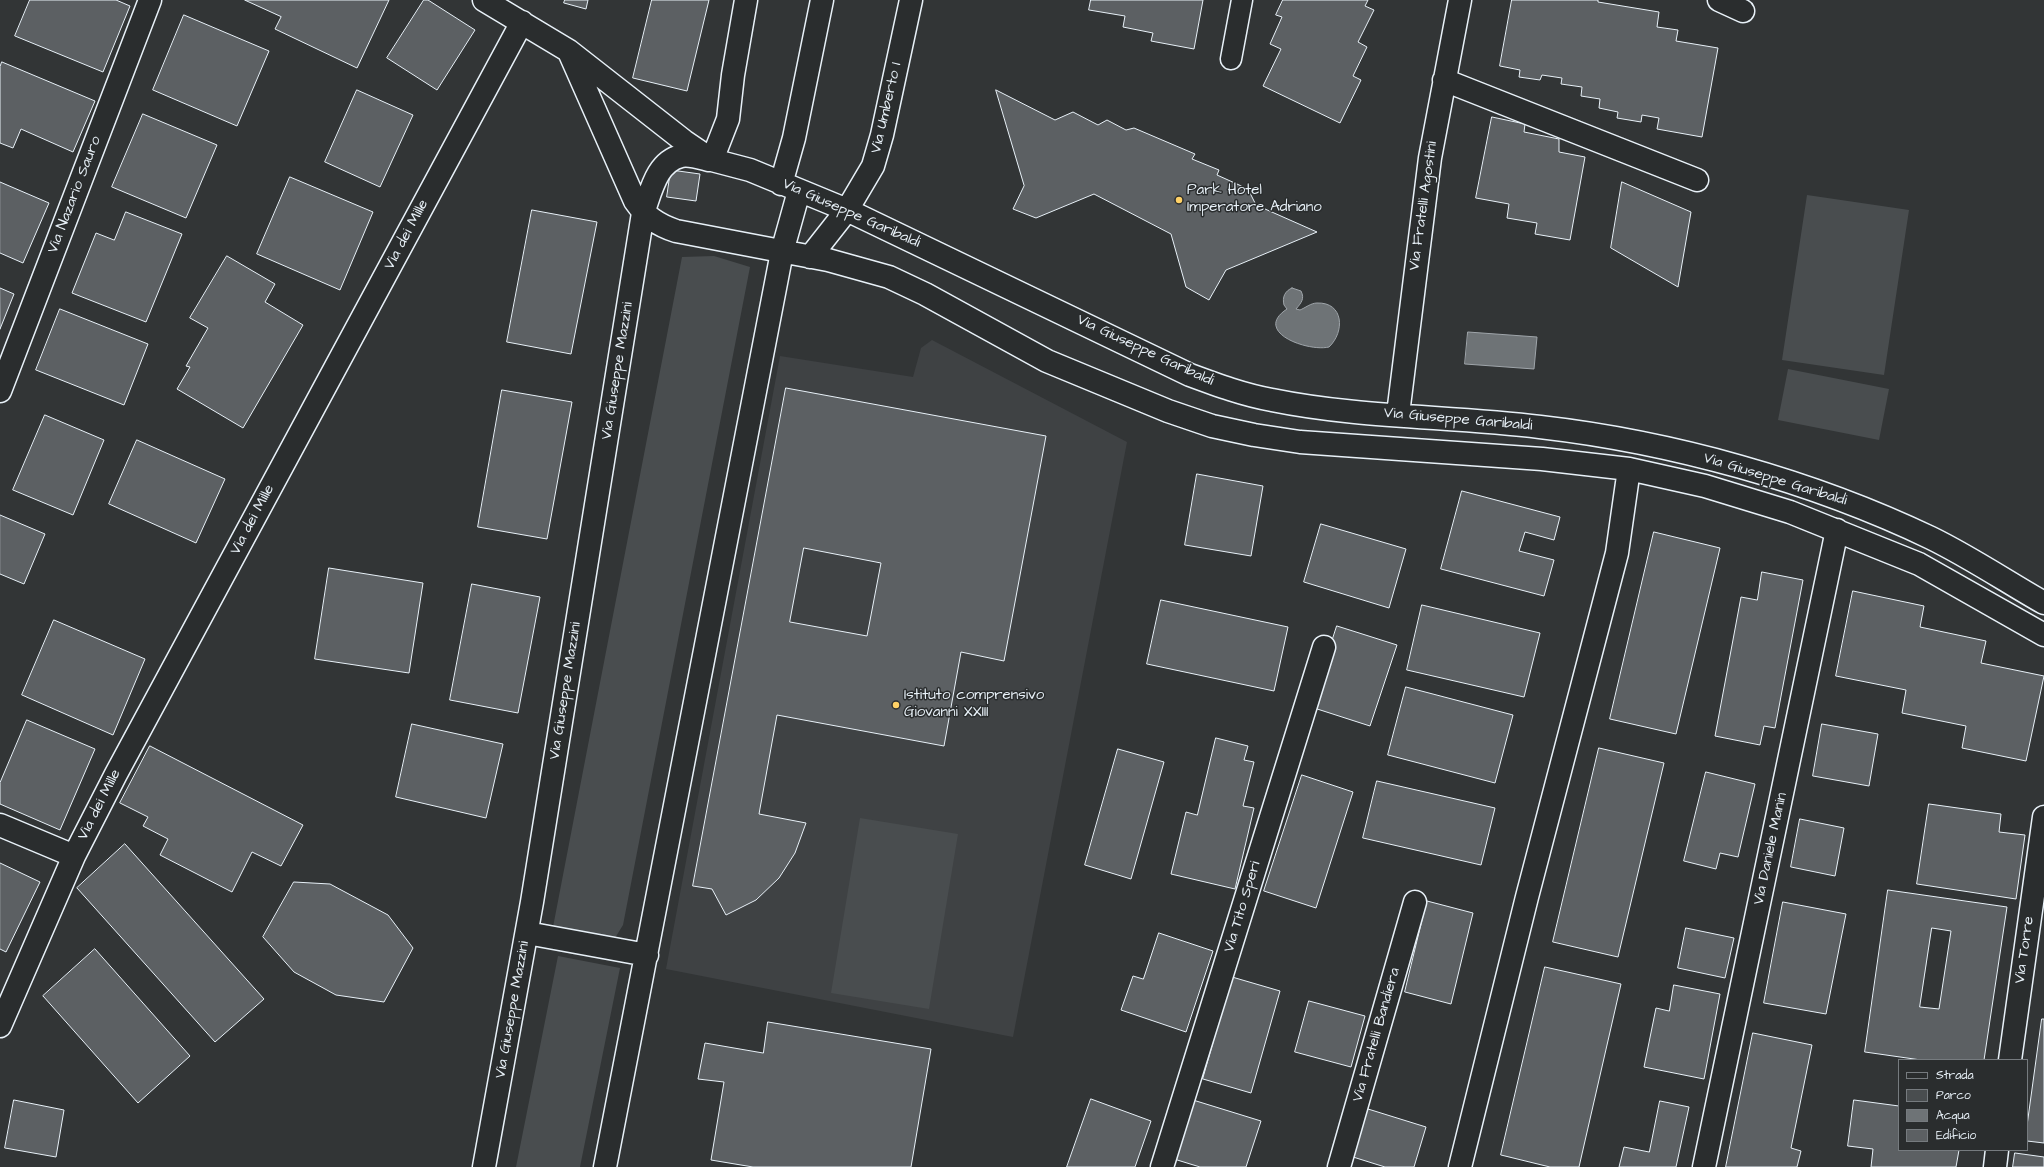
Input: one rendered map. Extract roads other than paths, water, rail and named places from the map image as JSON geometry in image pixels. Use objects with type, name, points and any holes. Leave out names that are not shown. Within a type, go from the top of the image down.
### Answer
[{"type":"street","name":"Via Nazario Sauro","points":[[0,391],[150,0]]},
{"type":"street","name":"Via Giuseppe Garibaldi","points":[[484,0],[569,51],[684,141],[712,160],[750,170],[847,210],[1190,375],[1270,400],[1316,407],[1470,420],[1590,434],[1661,447],[1744,469],[1817,491],[1934,539],[2044,604]]},
{"type":"street","points":[[712,160],[728,119],[733,76],[746,0]]},
{"type":"street","points":[[605,1167],[782,252],[794,138],[822,0]]},
{"type":"street","name":"Via Umberto I","points":[[810,257],[847,210],[868,177],[878,152],[911,0]]},
{"type":"street","name":"Via Fratelli Agostini","points":[[1398,414],[1430,158],[1460,0]]},
{"type":"street","points":[[1720,0],[1743,11]]},
{"type":"street","name":"Via dei Mille","points":[[0,1026],[27,960],[74,856],[134,739],[522,22]]},
{"type":"street","points":[[569,51],[635,201],[643,213],[653,221],[676,231],[810,257]]},
{"type":"street","points":[[1444,80],[1697,180]]},
{"type":"street","name":"Via Giuseppe Mazzini","points":[[484,1167],[527,933],[643,213],[656,178],[665,164],[682,156],[712,160]]},
{"type":"street","name":"Via Giuseppe Garibaldi","points":[[810,257],[859,267],[889,277],[926,294],[1047,361],[1168,411],[1212,426],[1254,435],[1300,442],[1542,458],[1629,469],[1705,486],[1790,512],[1918,564],[2044,635]]},
{"type":"street","points":[[1460,1167],[1527,897],[1617,553],[1629,469]]},
{"type":"street","name":"Via Daniele Manin","points":[[1704,1167],[1837,530]]},
{"type":"street","name":"Via Tito Speri","points":[[1162,1167],[1324,647]]},
{"type":"street","name":"Via Torre","points":[[2010,1059],[2044,817]]},
{"type":"street","points":[[0,824],[74,856]]},
{"type":"street","name":"Via Fratelli Bandiera","points":[[1338,1167],[1415,902]]},
{"type":"street","points":[[527,933],[647,955]]},
{"type":"street","points":[[1995,1167],[1997,1151]]},
{"type":"lane","points":[[1231,59],[1242,0]]},
{"type":"water","points":[[1292,288],[1301,291],[1303,296],[1302,301],[1296,309],[1300,310],[1317,303],[1326,304],[1333,307],[1337,313],[1339,319],[1338,334],[1329,347],[1320,348],[1297,343],[1279,332],[1276,325],[1278,317],[1287,309],[1283,302],[1284,297]]},
{"type":"water","points":[[1468,332],[1537,337],[1534,369],[1465,364]]},
{"type":"place","name":"Park Hotel Imperatore Adriano","points":[[1179,200]]},
{"type":"place","name":"Istituto comprensivo Giovanni XXIII","points":[[896,705]]}]
